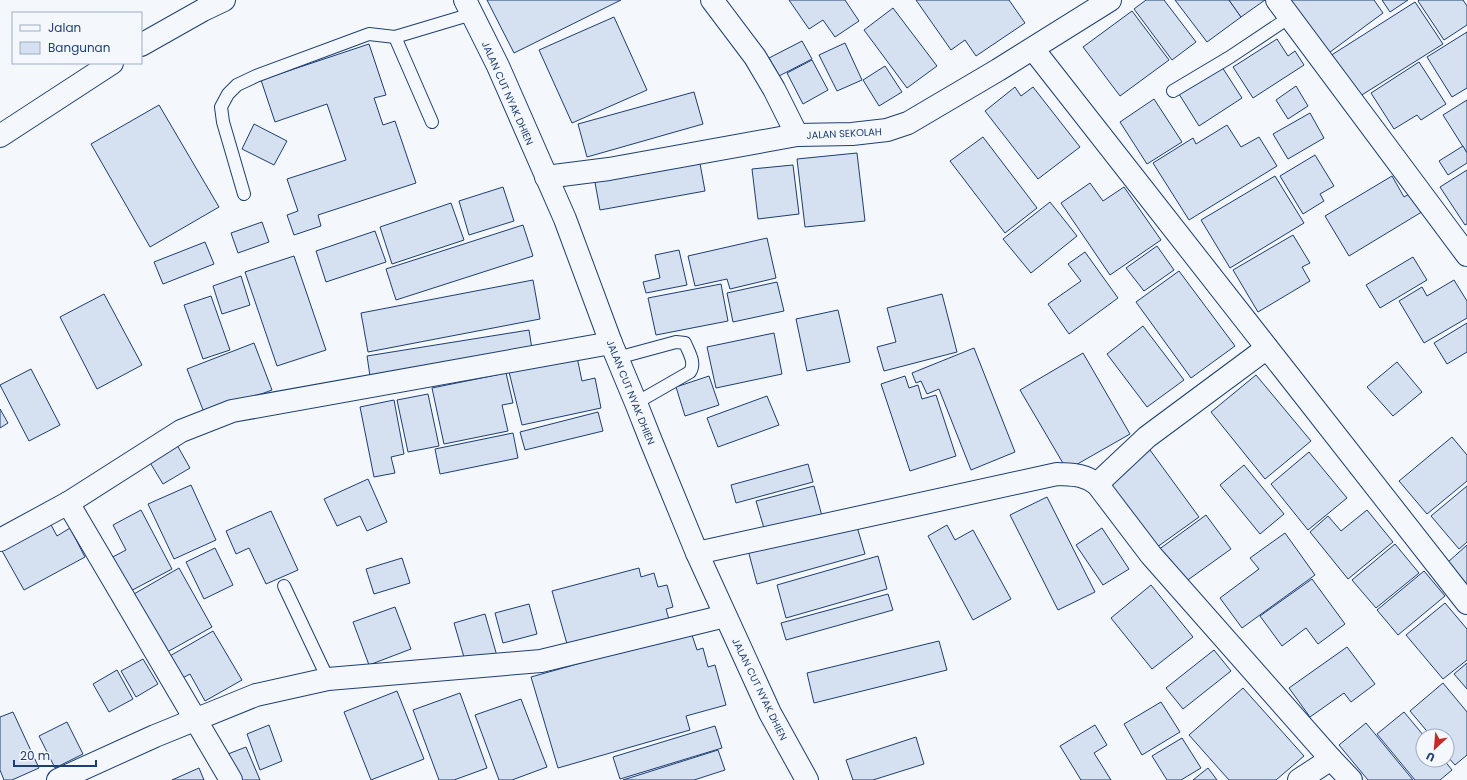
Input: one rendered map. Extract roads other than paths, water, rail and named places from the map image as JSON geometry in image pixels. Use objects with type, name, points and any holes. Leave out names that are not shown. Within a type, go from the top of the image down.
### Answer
[{"type":"street","points":[[142,44],[203,10],[224,0]]},
{"type":"street","points":[[712,0],[755,57],[774,89],[796,135]]},
{"type":"street","name":"JALAN SEKOLAH","points":[[546,177],[609,169],[796,135],[887,130],[908,123],[1033,49],[1110,0]]},
{"type":"street","name":"JALAN CUT NYAK DHIEN","points":[[469,7],[498,66],[565,219],[614,350],[697,553],[770,713],[807,780]]},
{"type":"street","points":[[1283,8],[1467,256]]},
{"type":"street","points":[[1033,49],[1467,603]]},
{"type":"street","points":[[0,136],[110,64]]},
{"type":"street","points":[[1097,484],[1147,437],[1267,348]]},
{"type":"street","points":[[0,540],[68,503],[181,431],[232,411],[614,350]]},
{"type":"street","points":[[697,553],[1057,474],[1079,475],[1088,478],[1097,484],[1151,556],[1351,780]]},
{"type":"street","points":[[68,503],[231,780]]},
{"type":"street","points":[[58,780],[155,736],[256,696],[328,679],[541,661],[725,616]]},
{"type":"street","points":[[1299,780],[1331,759]]},
{"type":"lane","points":[[244,194],[224,122],[222,108],[228,94],[237,85],[256,76],[369,34],[395,37],[469,7]]},
{"type":"lane","points":[[1173,91],[1230,57],[1283,8]]},
{"type":"lane","points":[[395,37],[432,122]]},
{"type":"lane","points":[[614,350],[676,342],[685,344],[693,362],[693,368],[690,372],[636,403]]},
{"type":"lane","points":[[284,586],[328,679]]}]
